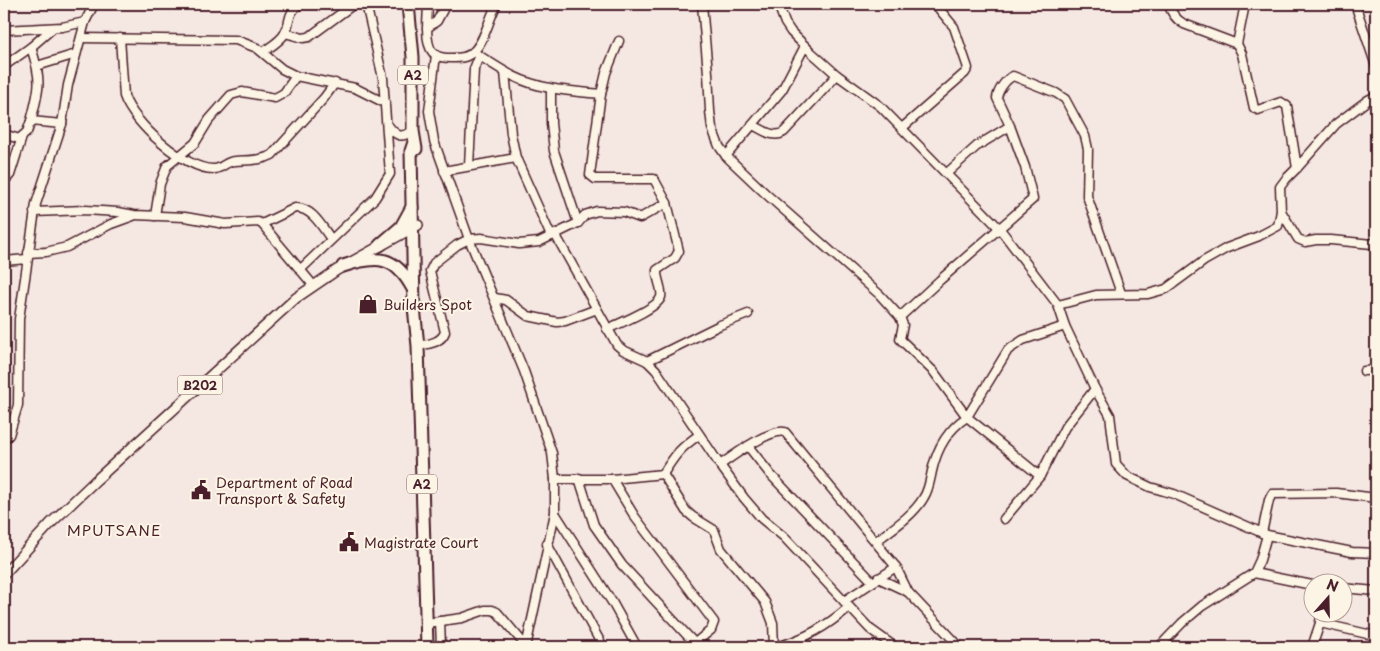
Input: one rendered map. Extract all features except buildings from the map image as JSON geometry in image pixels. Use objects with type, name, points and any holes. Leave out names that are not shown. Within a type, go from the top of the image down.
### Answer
[{"type":"highway","name":"A2","points":[[408,5],[416,151],[418,307],[416,320]]},
{"type":"highway","name":"A2","points":[[414,136],[411,151],[413,204],[416,226],[414,291],[418,346],[427,647]]},
{"type":"highway","points":[[380,245],[400,227],[413,204]]},
{"type":"highway","points":[[343,266],[366,259],[387,262],[405,275],[414,291]]},
{"type":"main road","name":"B202","points":[[4,574],[51,523],[94,482],[289,305],[314,285],[343,266],[416,226]]},
{"type":"street","points":[[4,439],[9,435],[18,405],[19,319],[34,212],[62,124],[64,105],[85,22],[94,4]]},
{"type":"street","points":[[262,52],[285,33],[290,14],[299,4]]},
{"type":"street","points":[[285,33],[303,38],[309,37],[354,4]]},
{"type":"street","points":[[300,270],[330,239],[375,198],[390,174],[383,78],[366,4]]},
{"type":"street","points":[[428,4],[427,40],[430,49],[436,56],[464,58],[476,54]]},
{"type":"street","points":[[427,28],[437,21],[446,4]]},
{"type":"street","points":[[469,166],[476,54],[496,4]]},
{"type":"street","points":[[702,4],[712,128],[719,146],[726,156],[886,301],[904,324],[900,339],[934,372],[967,417],[1040,476]]},
{"type":"street","points":[[778,4],[785,23],[805,46],[836,75],[880,106],[1000,229],[1058,305],[1065,326],[1095,389],[1110,415],[1116,464],[1127,476],[1150,487],[1174,494],[1265,534],[1352,552],[1376,553]]},
{"type":"street","points":[[902,128],[965,74],[968,68],[954,27],[936,4]]},
{"type":"street","points":[[1168,4],[1177,20],[1184,24],[1238,44]]},
{"type":"street","points":[[1246,4],[1238,44],[1254,108],[1258,110],[1281,102],[1287,106],[1297,168]]},
{"type":"street","points":[[1355,4],[1376,66]]},
{"type":"street","points":[[4,30],[52,28],[85,22]]},
{"type":"street","points":[[4,66],[31,47],[52,28]]},
{"type":"street","points":[[81,38],[230,39],[250,45],[262,52],[282,69],[296,76],[355,88],[385,103]]},
{"type":"street","points":[[120,38],[124,96],[145,129],[194,164],[214,169],[220,168],[231,161],[267,158],[272,155],[293,134],[335,83]]},
{"type":"street","points":[[607,329],[631,319],[656,304],[662,295],[656,274],[657,270],[675,258],[679,251],[667,203],[654,179],[595,179],[590,175],[601,94],[606,73],[619,41]]},
{"type":"street","points":[[726,156],[782,90],[805,46]]},
{"type":"street","points":[[4,181],[10,175],[22,137],[32,121],[40,89],[38,66],[31,47]]},
{"type":"street","points":[[38,66],[76,54]]},
{"type":"street","points":[[476,54],[505,72],[526,82],[551,89],[601,94]]},
{"type":"street","points":[[436,56],[429,111],[434,141],[469,239],[495,298],[544,426],[552,452],[555,480],[554,513],[526,647]]},
{"type":"street","points":[[505,72],[511,134],[516,158],[553,235],[613,338],[623,350],[647,361],[668,386],[720,465],[762,519],[784,537],[870,629],[895,647]]},
{"type":"street","points":[[753,125],[774,135],[780,135],[836,75]]},
{"type":"street","points":[[155,216],[162,175],[167,166],[195,143],[209,120],[231,95],[242,92],[275,98],[284,93],[296,76]]},
{"type":"street","points":[[900,317],[1034,198],[1010,126],[996,98],[1010,77],[1016,76],[1056,93],[1065,99],[1085,136],[1088,149],[1087,196],[1121,293]]},
{"type":"street","points":[[551,89],[551,123],[554,151],[578,223]]},
{"type":"street","points":[[1058,305],[1086,296],[1121,293],[1148,294],[1166,289],[1204,261],[1227,248],[1259,236],[1278,226],[1281,211],[1280,187],[1286,178],[1336,124],[1376,96]]},
{"type":"street","points":[[32,121],[62,124]]},
{"type":"street","points":[[387,124],[400,136],[414,136]]},
{"type":"street","points":[[947,173],[977,146],[1010,126]]},
{"type":"street","points":[[4,134],[16,139],[22,137]]},
{"type":"street","points":[[444,171],[516,158]]},
{"type":"street","points":[[418,346],[440,340],[445,332],[430,271],[431,266],[469,239],[481,238],[519,244],[539,242],[578,223],[586,215],[597,211],[624,212],[640,218],[667,203]]},
{"type":"street","points":[[34,212],[85,210],[134,215],[185,217],[225,224],[251,222],[262,224],[296,208],[300,208],[310,213],[330,239]]},
{"type":"street","points":[[1281,211],[1298,239],[1305,242],[1331,240],[1372,244],[1376,241]]},
{"type":"street","points":[[4,261],[67,247],[111,224],[134,215]]},
{"type":"street","points":[[262,224],[314,285]]},
{"type":"street","points":[[495,298],[506,300],[528,316],[557,322],[565,321],[597,309]]},
{"type":"street","points":[[647,361],[720,325],[748,314]]},
{"type":"street","points":[[876,541],[904,519],[924,498],[938,450],[943,440],[953,428],[967,417],[1008,350],[1023,340],[1065,326]]},
{"type":"street","points":[[1364,371],[1376,370]]},
{"type":"street","points":[[1004,519],[1040,476],[1065,427],[1095,389]]},
{"type":"street","points":[[720,465],[748,446],[776,432],[785,432],[896,566],[908,592],[960,647]]},
{"type":"street","points":[[663,474],[675,454],[699,435]]},
{"type":"street","points":[[748,446],[770,474],[875,579],[908,592]]},
{"type":"street","points":[[555,480],[579,478],[612,479],[663,474]]},
{"type":"street","points":[[663,474],[686,511],[714,530],[721,549],[765,602],[773,623],[775,647],[804,638],[821,629],[875,579],[896,566]]},
{"type":"street","points":[[579,478],[594,524],[622,566],[696,645],[711,630],[714,622],[635,517],[612,479]]},
{"type":"street","points":[[1159,647],[1202,606],[1254,573],[1260,560],[1269,500],[1272,494],[1336,494],[1376,498]]},
{"type":"street","points":[[554,513],[612,602],[637,647]]},
{"type":"street","points":[[547,544],[603,647]]},
{"type":"street","points":[[1254,573],[1302,583]]},
{"type":"street","points":[[1352,589],[1376,591]]},
{"type":"street","points":[[427,623],[462,618],[485,610],[492,610],[497,612],[526,647]]},
{"type":"street","points":[[440,621],[440,647]]},
{"type":"street","points":[[1312,647],[1320,624],[1376,636]]},
{"type":"place","name":"Builders Spot","points":[[368,304]]},
{"type":"place","name":"Department of Road Transport & Safety","points":[[201,490]]},
{"type":"place","name":"Magistrate Court","points":[[349,542]]},
{"type":"district","name":"MPUTSANE","points":[[114,529]]}]
